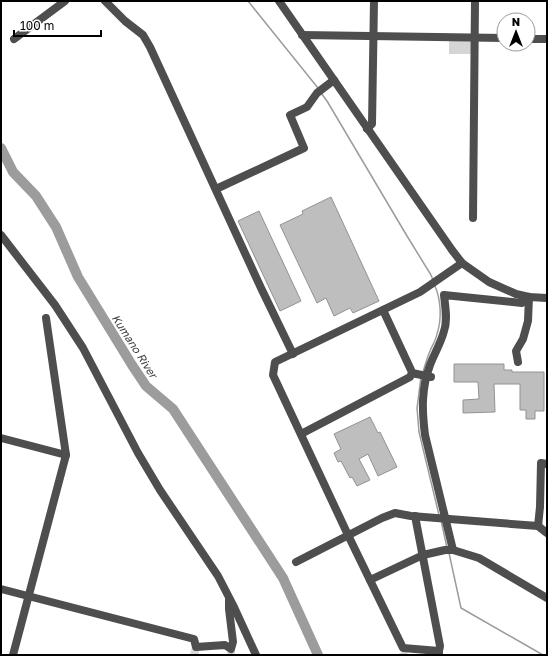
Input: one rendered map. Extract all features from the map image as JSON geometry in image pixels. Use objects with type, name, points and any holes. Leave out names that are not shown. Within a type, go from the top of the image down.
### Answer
[{"type":"street","points":[[14,38],[65,1]]},
{"type":"street","points":[[105,1],[125,21],[143,35],[150,47],[293,354]]},
{"type":"street","points":[[279,1],[462,263],[489,282],[516,294],[529,297],[547,298]]},
{"type":"street","points":[[367,129],[372,124],[374,1]]},
{"type":"street","points":[[473,218],[475,1]]},
{"type":"street","points":[[302,35],[496,38]]},
{"type":"street","points":[[536,39],[547,39]]},
{"type":"street","points":[[216,189],[304,148],[290,116],[307,107],[317,92],[334,80]]},
{"type":"street","points":[[1,235],[55,305],[83,348],[138,453],[160,490],[218,576],[256,655]]},
{"type":"street","points":[[415,516],[440,646],[439,653],[403,650],[273,375],[275,362],[420,292],[462,263]]},
{"type":"street","points":[[453,550],[425,435],[422,400],[429,377],[430,366],[445,330],[446,317],[444,295],[522,303],[529,297]]},
{"type":"street","points":[[518,362],[516,351],[523,339],[528,321],[529,297]]},
{"type":"street","points":[[383,310],[412,373]]},
{"type":"street","points":[[13,655],[66,455],[46,318]]},
{"type":"street","points":[[301,434],[410,377],[412,373]]},
{"type":"street","points":[[412,373],[429,377]]},
{"type":"street","points":[[1,438],[66,455]]},
{"type":"street","points":[[538,526],[541,463],[547,464]]},
{"type":"street","points":[[296,562],[382,518],[395,513],[538,526],[547,533]]},
{"type":"street","points":[[370,580],[423,555],[445,550],[453,550],[479,558],[547,598]]},
{"type":"street","points":[[1,589],[194,639],[196,647],[225,645],[231,649],[233,642],[229,598]]},
{"type":"shaded area","points":[[449,41],[473,41],[472,54],[449,54]]},
{"type":"building","points":[[331,197],[379,301],[353,313],[350,308],[334,316],[326,298],[317,303],[280,225],[303,214],[302,211]]},
{"type":"building","points":[[259,211],[301,301],[280,311],[238,221]]},
{"type":"building","points":[[454,364],[504,364],[504,370],[512,370],[512,372],[544,372],[544,411],[535,411],[535,419],[526,419],[526,410],[520,410],[520,384],[494,384],[495,412],[463,413],[463,400],[479,399],[478,382],[454,382]]},
{"type":"building","points":[[370,417],[378,433],[380,432],[397,467],[378,476],[368,454],[359,459],[370,480],[357,486],[352,477],[350,478],[341,461],[338,462],[334,453],[341,449],[334,434]]},
{"type":"waterway","points":[[248,1],[318,88]]},
{"type":"waterway","points":[[321,93],[433,280]]},
{"type":"waterway","name":"Kumano River","points":[[1,148],[13,172],[36,196],[56,227],[78,277],[132,365],[146,386],[173,409],[283,578],[318,655]]},
{"type":"waterway","points":[[423,372],[436,338],[440,322],[440,303],[435,286]]},
{"type":"waterway","points":[[421,377],[417,408],[419,432],[439,515]]},
{"type":"waterway","points":[[441,520],[447,548]]},
{"type":"waterway","points":[[449,553],[461,608],[543,655]]},
{"type":"tunnel","points":[[194,655],[196,647]]},
{"type":"tunnel","points":[[231,649],[231,655]]}]
